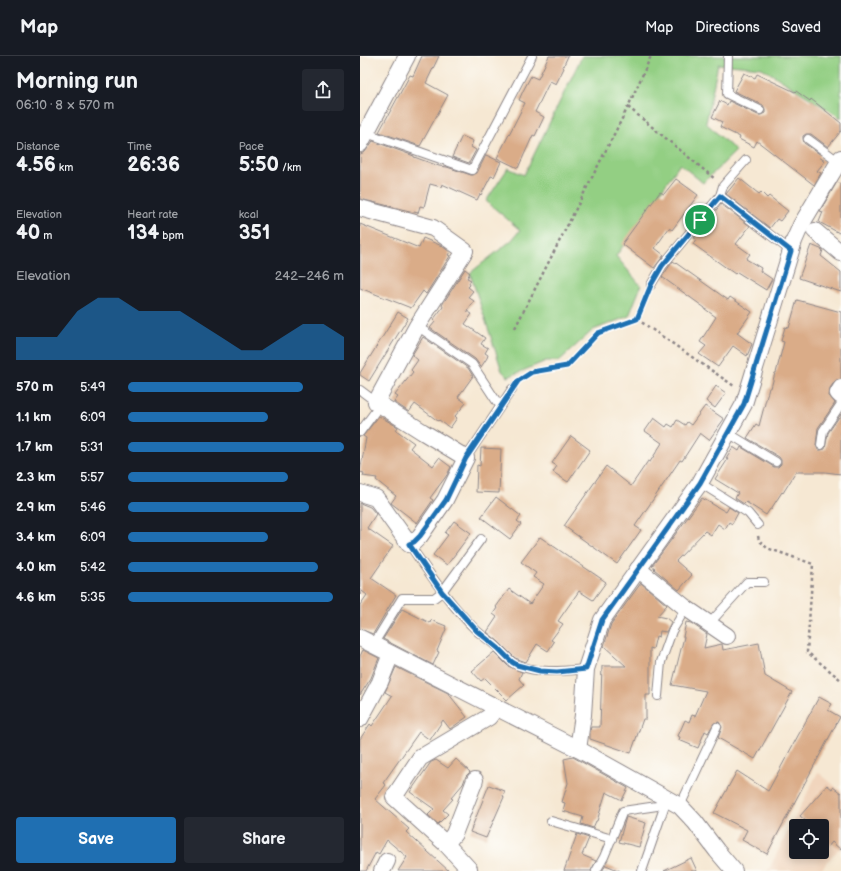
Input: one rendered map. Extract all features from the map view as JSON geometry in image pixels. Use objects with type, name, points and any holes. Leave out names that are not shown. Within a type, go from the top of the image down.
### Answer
[{"type":"street","points":[[363,139],[407,56]]},
{"type":"street","points":[[578,749],[583,714],[586,669],[602,620],[700,483],[744,404],[791,251],[808,228],[840,160]]},
{"type":"street","points":[[360,208],[433,228],[465,251],[418,326],[378,403],[466,458],[446,500],[420,536],[414,542],[409,544],[376,498],[360,493]]},
{"type":"street","points":[[808,228],[841,253]]},
{"type":"street","points":[[841,388],[838,393],[841,396]]},
{"type":"street","points":[[638,569],[686,608],[727,636]]},
{"type":"street","points":[[367,642],[578,749],[673,803],[695,822],[734,871]]},
{"type":"street","points":[[360,719],[380,682],[391,654]]},
{"type":"street","points":[[468,871],[468,869],[446,844],[394,797],[420,758],[489,717],[496,708]]},
{"type":"street","points":[[446,844],[454,834],[475,780]]},
{"type":"lane","points":[[363,139],[472,170],[532,56]]},
{"type":"lane","points":[[728,56],[727,94],[760,110]]},
{"type":"lane","points":[[808,139],[840,160]]},
{"type":"lane","points":[[651,285],[662,266],[720,196],[723,186],[746,160]]},
{"type":"lane","points":[[720,196],[791,251]]},
{"type":"lane","points":[[418,326],[472,364],[497,402]]},
{"type":"lane","points":[[466,458],[512,389]]},
{"type":"lane","points":[[360,390],[378,403],[360,432]]},
{"type":"lane","points":[[821,445],[823,431],[841,404]]},
{"type":"lane","points":[[728,433],[776,462]]},
{"type":"lane","points":[[700,483],[748,513],[758,525]]},
{"type":"lane","points":[[367,642],[402,598],[434,598],[442,592],[480,539]]},
{"type":"lane","points":[[409,544],[442,592],[477,631],[512,662],[517,665],[540,671],[557,672],[586,669]]},
{"type":"lane","points":[[709,624],[746,582],[764,582]]},
{"type":"lane","points":[[658,696],[661,662],[672,631],[686,608]]},
{"type":"lane","points":[[642,871],[673,803],[718,727]]},
{"type":"lane","points":[[596,871],[604,857],[623,811],[673,803]]},
{"type":"lane","points":[[551,821],[612,839]]},
{"type":"path","points":[[516,328],[628,107],[652,56]]},
{"type":"path","points":[[628,107],[723,186]]},
{"type":"path","points":[[512,389],[518,381],[532,372],[567,366],[598,333],[637,319],[651,285]]},
{"type":"path","points":[[637,319],[747,394]]},
{"type":"path","points":[[758,525],[759,540],[767,548],[813,564],[807,652],[841,680]]},
{"type":"shaded area","points":[[818,772],[841,791],[841,846],[820,871],[766,871],[769,869],[789,829],[789,859],[829,859],[829,819],[794,819]]},
{"type":"green space","points":[[582,56],[841,56],[841,118],[762,68],[718,64],[706,123],[736,151],[703,183],[680,164],[616,256],[641,286],[629,316],[593,330],[559,361],[546,361],[508,377],[502,371],[470,273],[512,240],[520,230],[486,201],[508,168],[524,175]]},
{"type":"building","points":[[422,56],[439,56],[426,83],[448,95],[420,146],[379,132],[410,75],[413,76]]},
{"type":"building","points":[[549,56],[568,56],[556,84],[550,81],[535,112],[544,117],[535,136],[533,135],[518,168],[497,158],[525,103],[519,100],[523,91],[531,76],[538,79]]},
{"type":"building","points":[[744,73],[755,78],[757,74],[795,92],[796,91],[810,101],[811,99],[841,123],[841,131],[828,147],[811,134],[806,134],[803,136],[804,143],[821,155],[819,157],[825,161],[817,171],[821,173],[814,185],[757,141],[754,147],[739,139],[740,137],[720,127],[722,122],[712,117],[720,101],[727,105],[729,101],[758,115],[765,113],[763,105],[734,91]]},
{"type":"building","points":[[462,136],[473,141],[471,147],[476,150],[469,163],[452,157]]},
{"type":"building","points":[[373,141],[439,166],[447,167],[471,175],[477,173],[486,155],[501,162],[494,177],[491,176],[477,200],[442,184],[441,187],[430,184],[424,207],[420,206],[418,213],[360,199],[360,154],[365,152]]},
{"type":"building","points":[[739,178],[759,194],[761,192],[767,198],[769,196],[788,211],[780,221],[777,219],[770,228],[726,194]]},
{"type":"building","points":[[676,179],[698,195],[672,230],[669,228],[655,248],[664,255],[654,268],[622,244],[660,192],[664,194]]},
{"type":"building","points":[[837,182],[841,184],[841,234],[819,222],[823,212],[820,211]]},
{"type":"building","points":[[721,204],[750,226],[736,244],[750,254],[746,259],[761,268],[760,271],[772,279],[766,290],[737,272],[735,274],[693,244],[696,239],[694,238]]},
{"type":"building","points":[[360,224],[419,248],[423,238],[442,246],[450,252],[448,255],[450,256],[426,294],[423,291],[411,308],[360,288]]},
{"type":"building","points":[[811,245],[823,250],[821,256],[841,272],[841,292],[799,278]]},
{"type":"building","points":[[673,261],[728,300],[730,297],[752,312],[737,333],[752,344],[747,356],[733,346],[718,367],[699,354],[706,346],[700,342],[716,317],[662,277]]},
{"type":"building","points":[[465,269],[470,273],[467,278],[471,280],[468,287],[473,291],[468,297],[474,301],[467,311],[472,314],[465,324],[485,338],[481,344],[488,348],[485,353],[488,355],[487,358],[481,367],[475,359],[430,328],[435,322],[433,320],[443,307],[442,305]]},
{"type":"building","points":[[797,300],[841,312],[841,379],[836,380],[830,388],[829,396],[835,403],[818,428],[816,445],[818,450],[825,449],[828,433],[841,414],[841,474],[825,472],[796,472],[783,493],[782,492],[766,515],[746,502],[744,504],[735,498],[738,493],[715,479],[728,459],[726,458],[733,447],[739,451],[741,447],[774,467],[778,467],[781,464],[779,457],[747,438],[756,424],[759,426],[769,388],[771,388],[776,373],[784,342],[781,341],[785,327],[789,328]]},
{"type":"building","points":[[398,312],[408,318],[369,381],[360,375],[360,373]]},
{"type":"building","points":[[423,337],[468,368],[473,376],[458,397],[466,403],[455,416],[457,418],[450,428],[415,404],[409,412],[394,402],[398,397],[395,395],[413,372],[411,370],[418,360],[412,355]]},
{"type":"building","points":[[716,386],[726,393],[715,408],[706,401]]},
{"type":"building","points":[[705,406],[724,419],[709,440],[700,433],[682,461],[680,460],[635,526],[641,530],[617,564],[564,526],[606,466],[631,486],[648,461],[650,462],[662,443],[645,431],[654,418],[666,427],[668,424],[673,427],[677,420],[685,425],[687,422],[691,425]]},
{"type":"building","points":[[379,416],[398,427],[396,430],[414,443],[410,448],[433,466],[439,458],[451,467],[430,498],[433,500],[417,523],[391,503],[396,496],[376,480],[377,478],[363,476],[364,473],[360,472],[366,438],[363,436]]},
{"type":"building","points":[[571,436],[590,450],[568,482],[553,472],[557,466],[552,463]]},
{"type":"building","points":[[481,448],[501,449],[499,493],[476,492],[477,465],[480,466]]},
{"type":"building","points":[[496,497],[521,516],[517,521],[521,524],[510,539],[481,517]]},
{"type":"building","points":[[702,498],[726,512],[729,507],[738,513],[732,524],[729,522],[725,529],[718,524],[711,535],[705,531],[676,561],[692,575],[679,590],[652,566]]},
{"type":"building","points":[[360,503],[370,507],[376,514],[367,528],[393,546],[371,578],[396,595],[373,634],[360,629],[360,605],[367,595],[362,591],[360,595]]},
{"type":"building","points":[[454,521],[471,533],[447,565],[433,555],[448,535],[445,533]]},
{"type":"building","points":[[540,537],[606,582],[593,600],[579,591],[558,621],[563,624],[551,640],[554,642],[548,651],[537,644],[526,662],[515,658],[487,632],[497,617],[493,614],[497,608],[496,607],[509,589],[530,604],[544,584],[533,577],[536,573],[521,562]]},
{"type":"building","points":[[641,583],[667,605],[657,616],[666,618],[671,622],[666,632],[660,631],[659,637],[656,636],[653,649],[650,648],[650,695],[646,695],[646,719],[643,719],[631,753],[590,739],[590,731],[591,727],[600,727],[602,666],[626,666],[604,646],[611,624]]},
{"type":"building","points":[[402,609],[430,623],[431,620],[446,626],[437,651],[439,652],[433,665],[383,639]]},
{"type":"building","points":[[686,622],[691,623],[707,634],[704,648],[722,644],[723,650],[759,643],[765,676],[792,692],[755,759],[718,738],[722,727],[719,722],[714,723],[708,733],[705,731],[698,748],[679,740],[680,737],[678,736],[685,720],[689,722],[692,715],[695,716],[706,691],[672,685],[684,637]]},
{"type":"building","points":[[363,650],[379,658],[371,678],[360,695],[360,656]]},
{"type":"building","points":[[494,652],[508,666],[522,672],[519,679],[524,685],[507,700],[485,678],[481,681],[472,671]]},
{"type":"building","points":[[396,667],[448,693],[467,717],[450,729],[443,720],[430,740],[419,732],[383,783],[386,785],[375,799],[409,829],[406,832],[449,871],[398,871],[407,857],[387,840],[379,854],[376,852],[366,871],[360,871],[360,739],[370,724],[372,726],[392,696],[385,692]]},
{"type":"building","points":[[819,697],[832,704],[828,710],[840,717],[767,854],[742,840],[747,830],[714,813],[737,771],[768,791]]},
{"type":"building","points":[[573,757],[628,788],[622,800],[606,792],[597,821],[593,828],[581,824],[583,817],[563,811],[565,803],[562,802],[568,783],[564,759]]},
{"type":"building","points":[[456,759],[470,772],[466,776],[463,784],[451,798],[453,799],[443,810],[448,814],[438,824],[428,815],[434,809],[410,792],[431,762],[436,760],[448,768]]},
{"type":"building","points":[[489,785],[505,791],[504,797],[486,838],[470,832]]},
{"type":"building","points":[[827,785],[832,789],[833,787],[841,793],[841,850],[832,842],[829,846],[829,819],[804,819],[800,816]]},
{"type":"building","points":[[626,817],[646,823],[639,847],[619,842]]},
{"type":"building","points":[[577,834],[589,838],[582,855],[596,861],[591,871],[564,871]]},
{"type":"building","points":[[691,858],[697,871],[664,871]]},
{"type":"building","points":[[606,865],[620,871],[602,871]]},
{"type":"route","points":[[720,196],[791,251],[744,404],[700,483],[602,620],[586,669],[557,672],[540,671],[517,665],[477,631],[442,592],[409,544],[414,542],[420,536],[446,500],[466,458],[518,381],[532,372],[567,366],[598,333],[637,319],[651,285],[662,266],[700,220],[720,196]]}]
